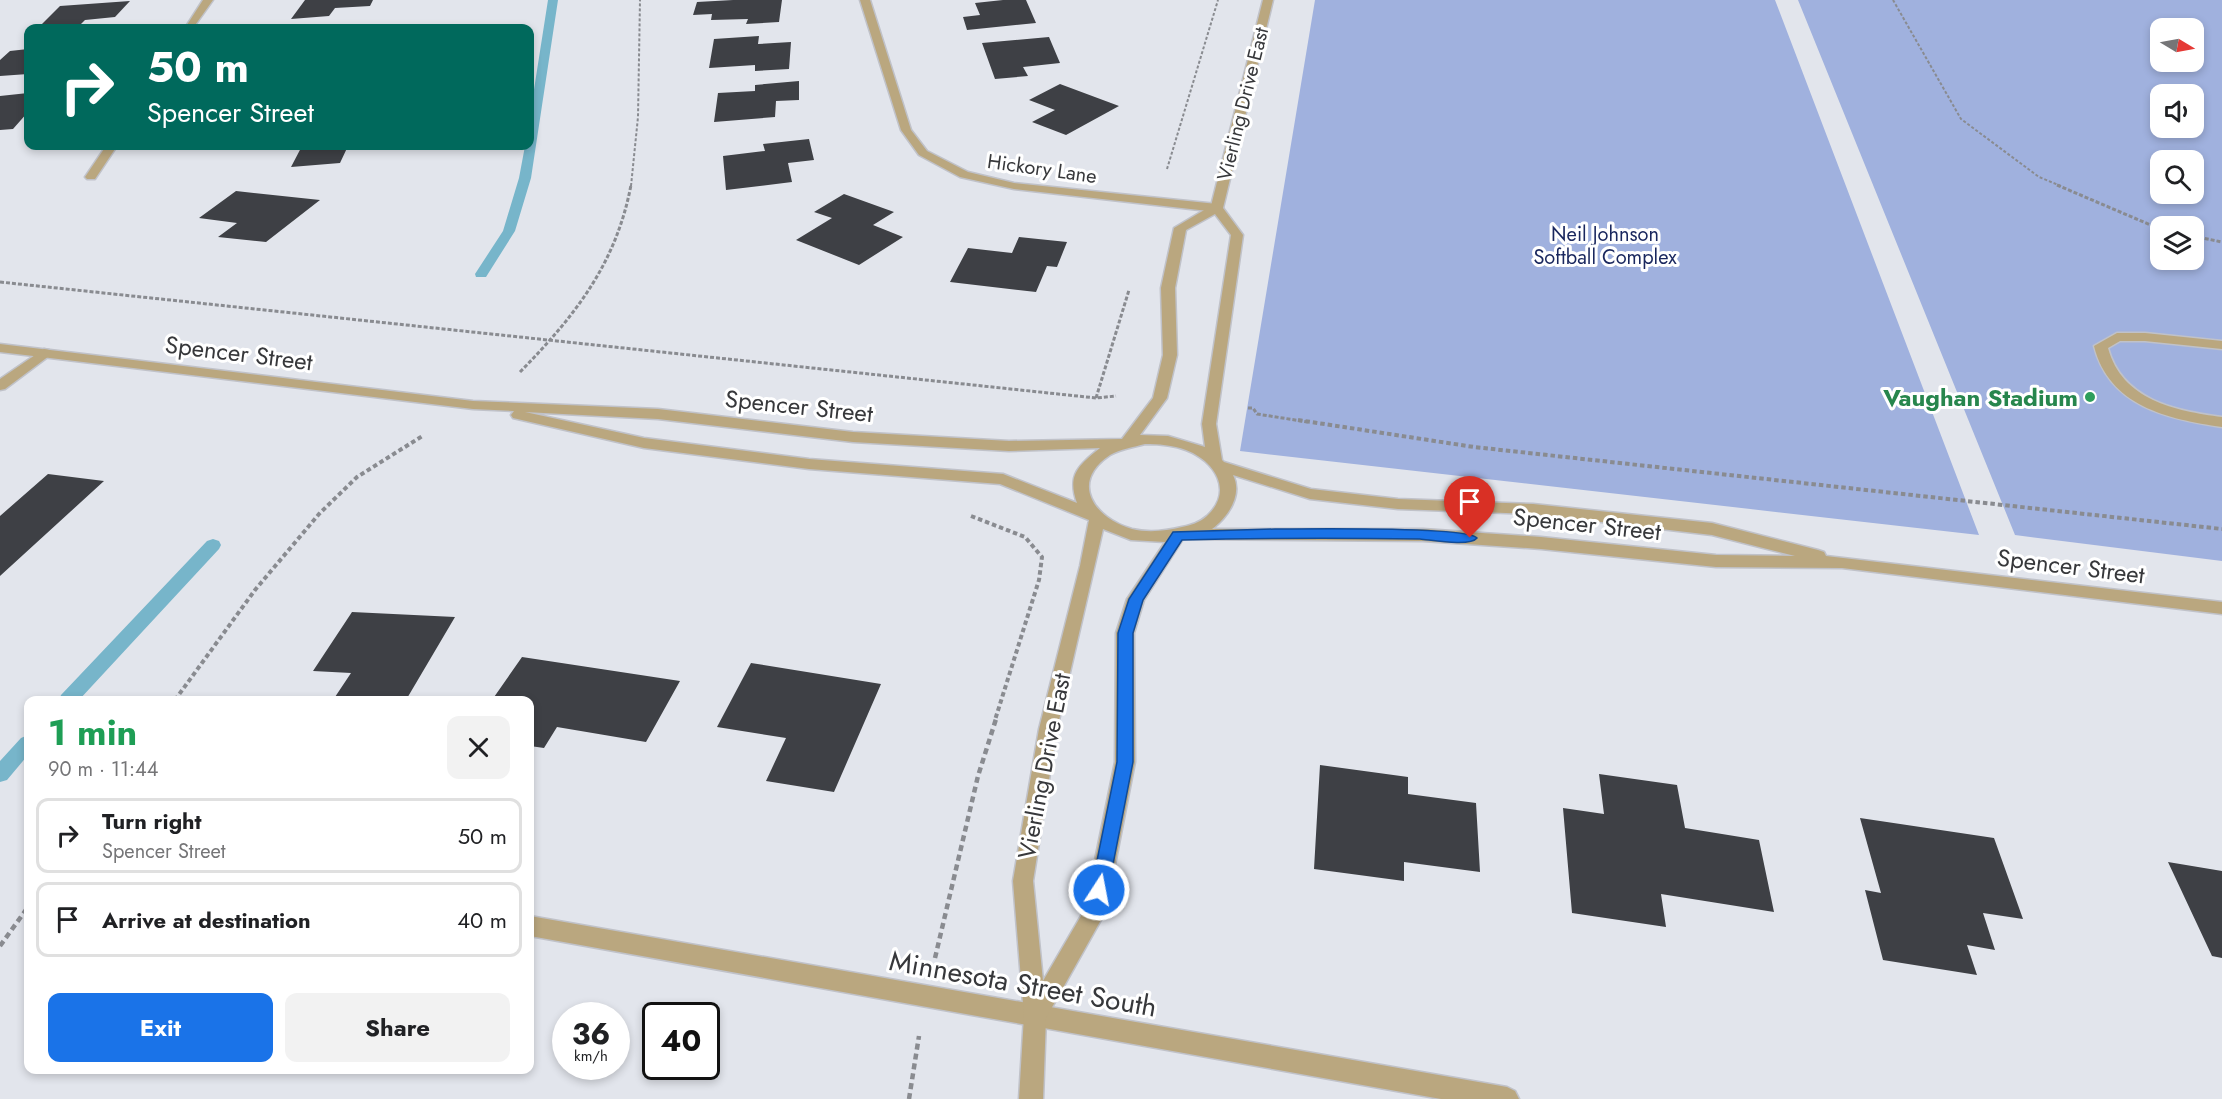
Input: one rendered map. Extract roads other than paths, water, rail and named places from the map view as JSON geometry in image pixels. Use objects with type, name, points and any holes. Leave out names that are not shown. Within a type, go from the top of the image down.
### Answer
[{"type":"street","points":[[192,24],[208,0]]},
{"type":"street","name":"Hickory Lane","points":[[865,0],[906,130],[923,153],[964,175],[1014,186],[1217,208]]},
{"type":"street","name":"Vierling Drive East","points":[[1123,443],[1160,398],[1170,355],[1168,288],[1180,228],[1217,208],[1268,0]]},
{"type":"street","points":[[91,177],[108,150]]},
{"type":"street","name":"Vierling Drive East","points":[[1217,208],[1237,235],[1216,363],[1209,424],[1217,463]]},
{"type":"street","points":[[2222,345],[2145,336],[2117,337],[2102,346],[2103,358],[2116,380],[2138,398],[2168,412],[2222,422]]},
{"type":"street","name":"Spencer Street","points":[[0,348],[473,405],[658,414],[865,438],[1009,446],[1123,443]]},
{"type":"street","points":[[0,386],[44,354]]},
{"type":"street","name":"Spencer Street","points":[[473,405],[644,443],[809,464],[1003,479],[1095,517]]},
{"type":"street","points":[[1144,439],[1168,440],[1190,445],[1217,463],[1228,483],[1228,498],[1220,514],[1205,526],[1181,535],[1160,538],[1134,536],[1112,529],[1095,517],[1082,500],[1080,483],[1085,467],[1100,453],[1123,443],[1144,439]]},
{"type":"street","name":"Spencer Street","points":[[1217,463],[1310,495],[1398,504],[1533,509],[1712,529],[1842,562]]},
{"type":"street","name":"Vierling Drive East","points":[[1031,1099],[1035,1016],[1023,881],[1048,729],[1088,566],[1095,517]]},
{"type":"street","name":"Vierling Drive East","points":[[1035,1016],[1095,911],[1125,762],[1125,633],[1136,599],[1181,535]]},
{"type":"street","name":"Spencer Street","points":[[1181,535],[1423,535],[1541,543],[1716,561],[1842,562],[2222,608]]},
{"type":"street","name":"Minnesota Street South","points":[[534,927],[926,998],[1507,1099]]},
{"type":"waterway","points":[[534,121],[553,0]]},
{"type":"waterway","points":[[481,274],[509,231],[525,178],[529,150]]},
{"type":"waterway","points":[[72,696],[213,545]]},
{"type":"waterway","points":[[0,774],[24,747]]},
{"type":"place","name":"Vaughan Stadium","points":[[2090,397]]},
{"type":"park label","name":"Neil Johnson Softball Complex","points":[[1605,246]]}]
